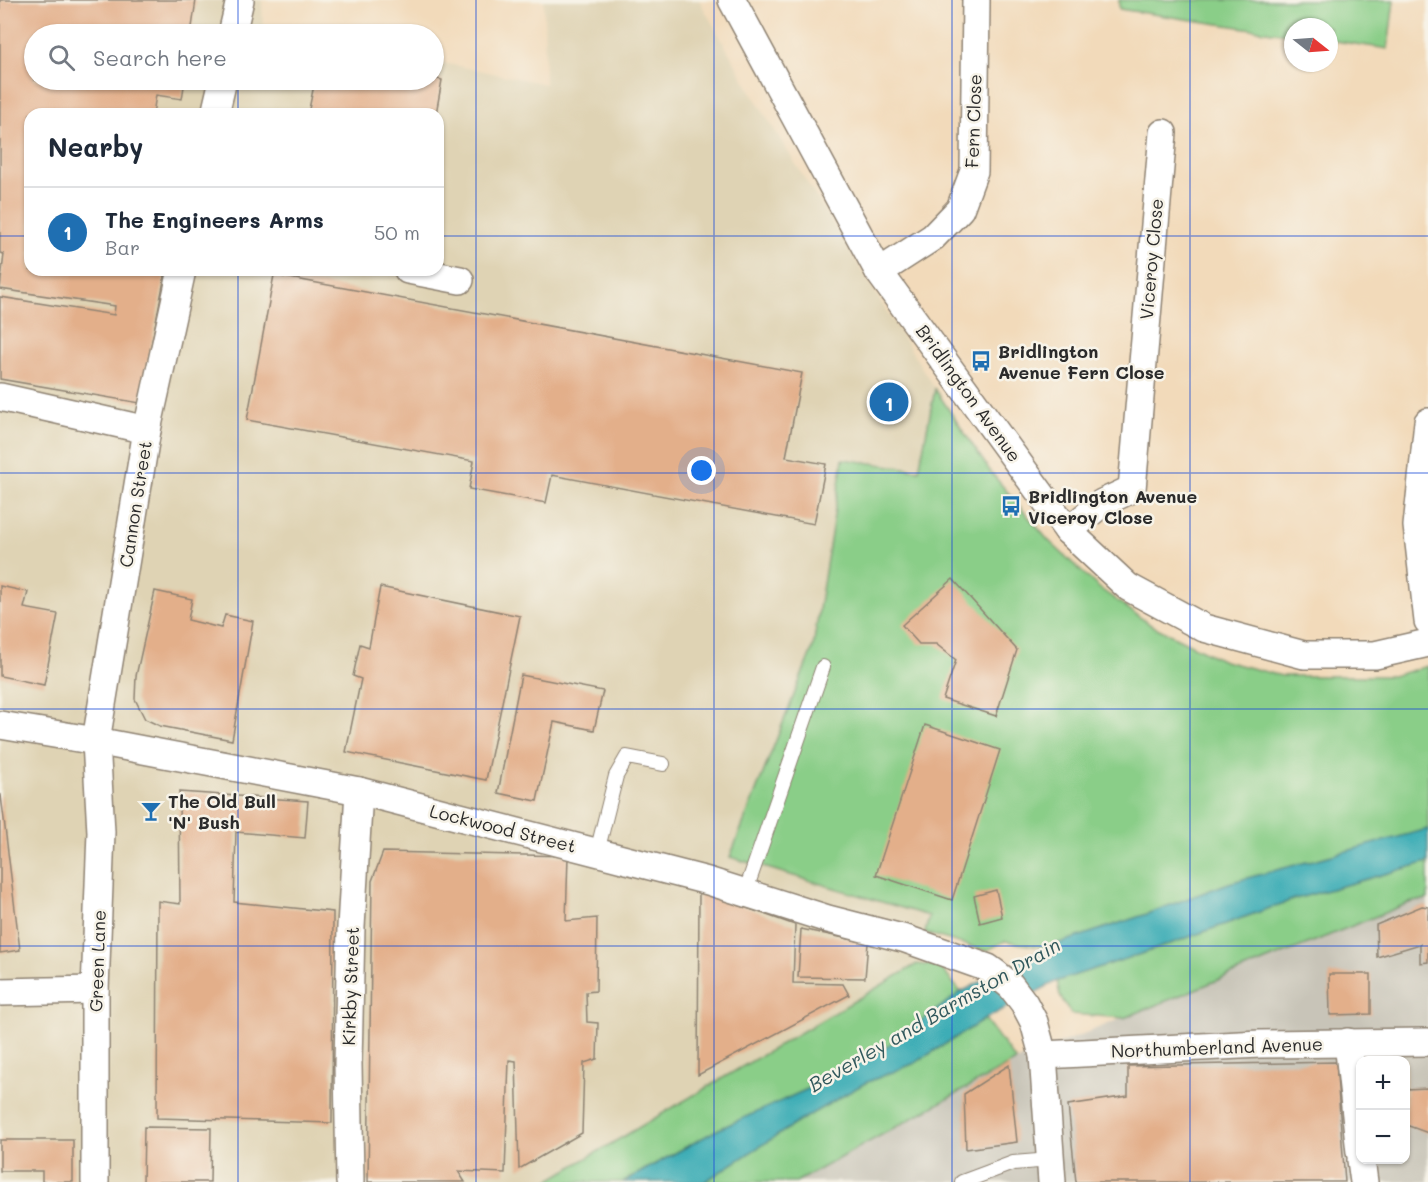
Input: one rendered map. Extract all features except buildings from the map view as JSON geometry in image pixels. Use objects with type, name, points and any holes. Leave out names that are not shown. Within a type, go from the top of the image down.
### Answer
[{"type":"street","points":[[234,24],[240,0]]},
{"type":"street","name":"Bridlington Avenue","points":[[732,0],[879,272],[935,345],[1068,531],[1128,587],[1204,628],[1304,655],[1375,655],[1428,643]]},
{"type":"street","name":"Fern Close","points":[[879,272],[933,237],[960,209],[974,171],[976,0]]},
{"type":"street","points":[[216,108],[221,90]]},
{"type":"street","name":"Viceroy Close","points":[[1068,531],[1102,503],[1132,489],[1163,133]]},
{"type":"street","name":"Cannon Street","points":[[96,741],[147,430],[181,276]]},
{"type":"street","points":[[439,276],[460,280]]},
{"type":"street","points":[[0,397],[147,430]]},
{"type":"street","points":[[1428,422],[1417,526],[1428,621]]},
{"type":"street","name":"Lockwood Street","points":[[0,725],[359,791],[597,852],[746,893],[828,919],[906,939],[987,968],[995,973],[1024,1003],[1034,1022],[1042,1048]]},
{"type":"street","name":"Green Lane","points":[[95,1182],[95,990],[101,831],[96,741]]},
{"type":"street","name":"Kirkby Street","points":[[350,1182],[348,1064],[351,927],[359,791]]},
{"type":"street","points":[[0,992],[95,990]]},
{"type":"street","points":[[1348,1042],[1356,1115]]},
{"type":"street","name":"Northumberland Avenue","points":[[1042,1048],[1428,1042]]},
{"type":"street","points":[[1042,1048],[1052,1171]]},
{"type":"street","points":[[1362,1164],[1364,1182]]},
{"type":"lane","points":[[746,893],[823,667]]},
{"type":"lane","points":[[597,852],[616,776],[627,757],[663,764]]},
{"type":"lane","points":[[962,1182],[1013,1164],[1052,1171]]},
{"type":"shaded area","points":[[0,0],[262,0],[263,24],[24,24],[24,90],[444,90],[444,63],[545,84],[544,0],[699,0],[756,100],[935,389],[919,471],[843,460],[813,647],[730,857],[930,917],[917,964],[546,1182],[0,1182]]},
{"type":"shaded area","points":[[1428,899],[1428,1182],[796,1182],[1016,1061],[1409,903]]},
{"type":"green space","points":[[1119,0],[1394,0],[1388,49],[1338,41],[1338,18],[1284,18],[1284,34],[1119,9]]},
{"type":"green space","points":[[935,389],[990,471],[1048,540],[1098,587],[1151,625],[1224,661],[1282,676],[1392,676],[1428,666],[1428,829],[1229,883],[1144,915],[1045,948],[1005,941],[986,951],[925,933],[929,916],[730,857],[813,647],[843,459],[919,470]]},
{"type":"green space","points":[[1428,862],[1428,899],[1409,903],[1124,1018],[1071,1014],[1060,996],[1057,981],[1153,950],[1295,899]]},
{"type":"green space","points":[[917,964],[939,966],[961,992],[884,1049],[821,1083],[717,1130],[622,1182],[546,1182]]},
{"type":"green space","points":[[985,1019],[1016,1061],[796,1182],[704,1182],[806,1117],[865,1083],[915,1063]]},
{"type":"water","name":"Beverley and Barmston Drain","points":[[1428,829],[1428,862],[1295,899],[1153,950],[1057,981],[985,1019],[915,1063],[865,1083],[806,1117],[704,1182],[623,1182],[717,1130],[821,1083],[884,1049],[961,992],[1045,948],[1144,915],[1229,883]]},
{"type":"place","name":"Bridlington Avenue Fern Close","points":[[981,361]]},
{"type":"place","name":"The Engineers Arms","points":[[889,402]]},
{"type":"place","name":"Bridlington Avenue Viceroy Close","points":[[1011,506]]},
{"type":"place","name":"The Old Bull 'N' Bush","points":[[151,811]]}]
